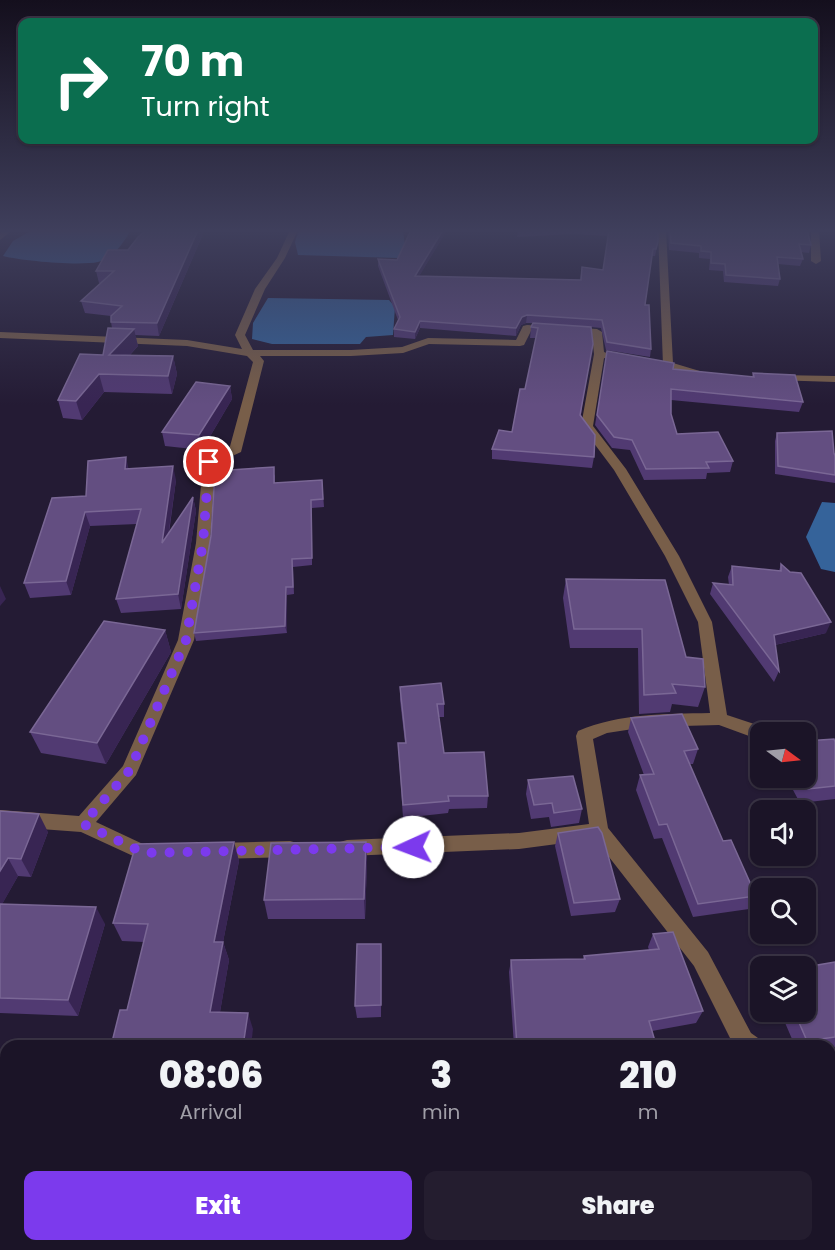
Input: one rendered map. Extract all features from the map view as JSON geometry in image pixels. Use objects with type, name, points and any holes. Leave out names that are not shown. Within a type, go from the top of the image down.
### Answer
[{"type":"street","points":[[83,824],[130,770],[186,640],[203,543],[209,462],[235,452],[259,361],[250,353],[240,335],[260,288]]},
{"type":"street","points":[[662,288],[662,364],[690,373],[710,375]]},
{"type":"street","points":[[0,335],[187,343],[250,353],[382,352],[402,350],[428,341],[520,343],[527,328],[597,332],[599,354],[587,426],[620,469],[672,556],[705,622],[719,719]]},
{"type":"street","points":[[599,354],[622,358]]},
{"type":"street","points":[[765,378],[835,379]]},
{"type":"street","points":[[742,1040],[701,959],[599,831],[584,736],[605,727],[646,721],[719,719],[750,730]]},
{"type":"street","points":[[0,818],[83,824],[144,853],[166,853]]},
{"type":"street","points":[[200,852],[508,842],[599,831]]},
{"type":"water","points":[[268,298],[389,300],[395,307],[393,335],[366,337],[360,344],[272,344],[252,339],[253,323]]},
{"type":"water","points":[[822,502],[835,503],[835,572],[821,569],[806,537]]},
{"type":"building","points":[[95,288],[172,288],[157,323],[111,322],[111,316],[122,306],[81,301]]},
{"type":"building","points":[[389,288],[647,288],[645,305],[649,305],[651,349],[607,342],[602,320],[527,315],[522,317],[516,328],[420,321],[415,332],[394,329],[400,317]]},
{"type":"building","points":[[533,323],[591,327],[593,344],[580,415],[595,435],[594,457],[492,449],[499,430],[512,432],[520,389],[525,389],[538,328],[531,327]]},
{"type":"building","points":[[108,328],[134,329],[109,355],[173,356],[168,376],[99,374],[76,401],[58,400],[80,354],[103,355]]},
{"type":"building","points":[[607,351],[674,363],[673,369],[754,377],[753,373],[795,375],[803,402],[671,389],[671,414],[677,434],[718,432],[733,461],[706,462],[709,468],[646,469],[632,440],[614,437],[597,415]]},
{"type":"building","points":[[196,382],[230,386],[199,435],[162,432]]},
{"type":"building","points":[[832,431],[835,475],[778,466],[777,433]]},
{"type":"building","points":[[126,457],[125,469],[173,466],[162,543],[193,497],[178,594],[116,599],[141,509],[85,512],[66,581],[24,583],[52,498],[86,496],[88,461]]},
{"type":"building","points":[[274,467],[274,483],[322,480],[323,499],[311,500],[312,558],[292,559],[293,587],[286,587],[285,626],[194,633],[211,536],[215,471]]},
{"type":"building","points":[[781,564],[790,572],[801,573],[831,622],[774,635],[779,671],[713,583],[733,585],[732,566],[781,571]]},
{"type":"building","points":[[566,579],[665,580],[686,657],[703,659],[705,687],[672,684],[676,693],[644,695],[642,629],[574,629]]},
{"type":"building","points":[[104,621],[165,630],[97,743],[30,732]]},
{"type":"building","points":[[441,683],[444,704],[437,704],[444,753],[484,752],[488,796],[448,796],[449,801],[403,805],[398,743],[406,743],[400,687]]},
{"type":"building","points":[[682,714],[698,749],[684,751],[723,841],[731,840],[750,883],[750,897],[698,904],[667,824],[659,825],[640,775],[654,774],[631,718]]},
{"type":"building","points":[[834,739],[835,786],[808,789],[807,788],[816,788],[816,740]]},
{"type":"building","points":[[573,776],[582,809],[554,813],[552,803],[534,805],[528,780]]},
{"type":"building","points":[[0,811],[39,814],[21,859],[8,858],[0,871]]},
{"type":"building","points":[[598,827],[602,833],[620,899],[574,903],[558,833]]},
{"type":"building","points":[[234,842],[214,942],[223,942],[210,1012],[248,1013],[244,1040],[112,1040],[120,1010],[127,1010],[148,924],[113,923],[136,844]]},
{"type":"building","points":[[366,842],[364,899],[264,900],[271,843]]},
{"type":"building","points":[[0,904],[96,907],[68,1000],[0,998]]},
{"type":"building","points":[[673,932],[703,1011],[649,1021],[655,1040],[517,1040],[511,960],[585,959],[584,956],[659,949],[653,934]]},
{"type":"building","points":[[357,944],[381,944],[381,1005],[355,1006]]},
{"type":"building","points":[[835,962],[835,1037],[807,1040],[799,1022],[816,1022],[816,965]]},
{"type":"route","points":[[209,462],[203,543],[186,640],[130,770],[83,824],[144,853],[413,847]]}]
